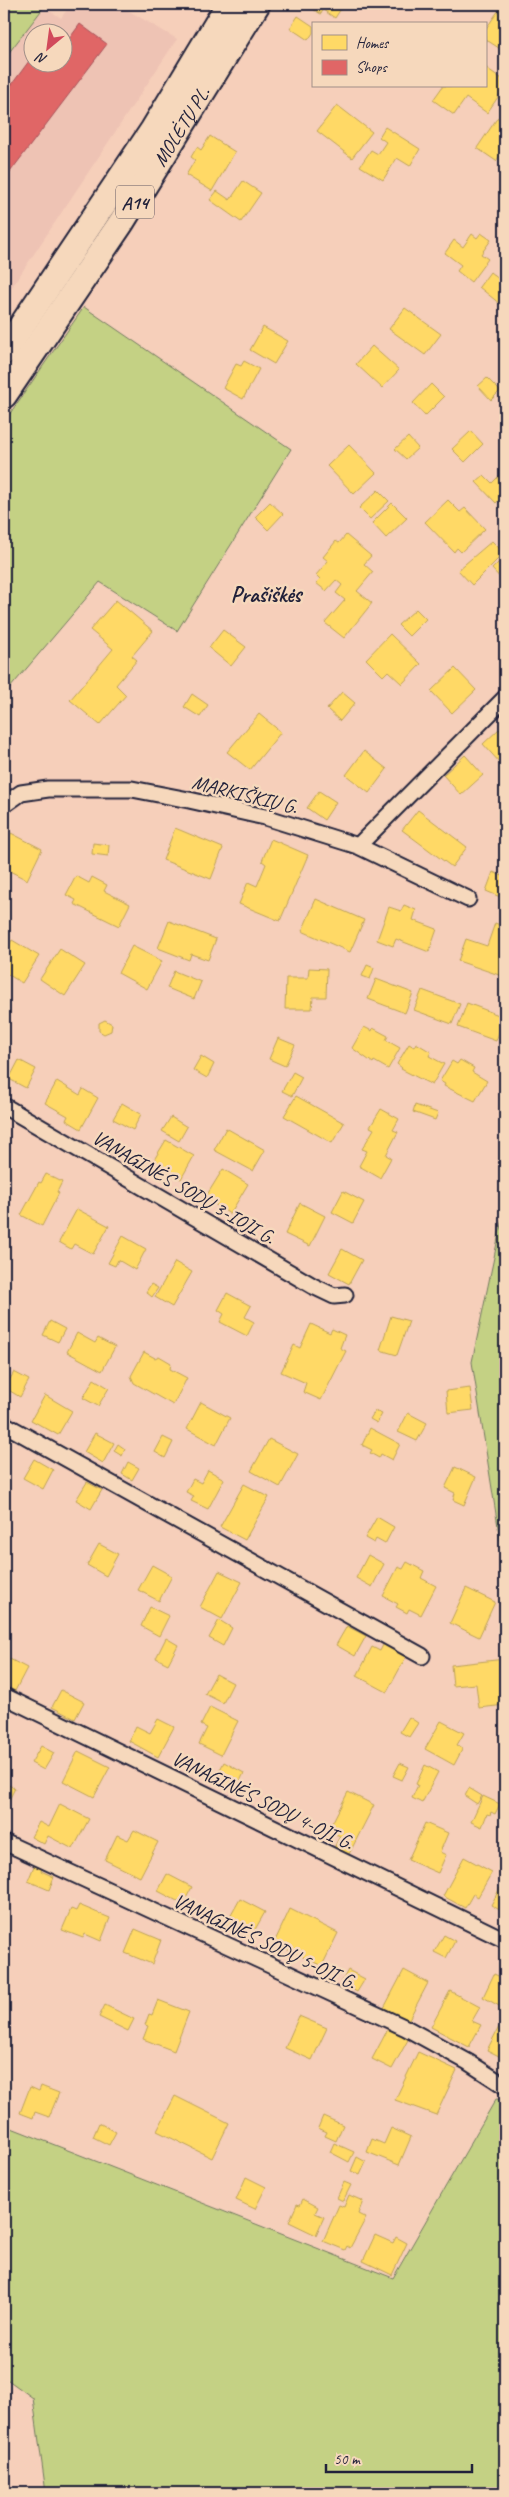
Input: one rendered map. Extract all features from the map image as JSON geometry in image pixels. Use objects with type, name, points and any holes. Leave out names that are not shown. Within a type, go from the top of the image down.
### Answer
[{"type":"highway","name":"MOLĖTŲ PL.","points":[[4,352],[121,179],[229,4]]},
{"type":"highway","name":"MOLĖTŲ PL.","points":[[4,395],[121,223],[257,4]]},
{"type":"street","points":[[358,846],[505,698]]},
{"type":"street","name":"MARKIŠKIŲ G.","points":[[4,805],[21,793],[48,789],[132,789],[265,817],[358,846],[468,900]]},
{"type":"street","name":"VANAGINĖS SODŲ 3-IOJI G.","points":[[4,1106],[313,1286],[334,1296],[345,1295]]},
{"type":"street","points":[[4,1424],[422,1656]]},
{"type":"street","name":"VANAGINĖS SODŲ 4-OJI G.","points":[[4,1696],[505,1940]]},
{"type":"street","name":"VANAGINĖS SODŲ 5-OJI G.","points":[[4,1842],[406,2028],[468,2062],[505,2086]]},
{"type":"shaded area","points":[[71,4],[117,4],[177,39],[4,299],[4,59],[22,36],[22,72],[72,72],[72,22],[32,22],[44,7],[61,18]]},
{"type":"green space","points":[[4,4],[40,4],[44,7],[32,22],[22,22],[22,36],[4,59]]},
{"type":"green space","points":[[84,307],[291,449],[177,631],[100,582],[4,695],[4,422]]},
{"type":"green space","points":[[505,1205],[505,1571],[472,1362]]},
{"type":"green space","points":[[496,2099],[505,2100],[505,2493],[46,2493],[33,2398],[4,2377],[4,2125],[393,2278]]},
{"type":"building: Homes","points":[[313,4],[344,4],[335,18],[323,10],[321,14],[311,8]]},
{"type":"building: Homes","points":[[503,4],[505,4],[505,52],[486,40],[486,29]]},
{"type":"building: Homes","points":[[298,16],[312,25],[312,34],[308,40],[290,28]]},
{"type":"building: Homes","points":[[486,68],[505,81],[505,87],[487,113],[466,98],[454,115],[433,100],[442,88],[486,88]]},
{"type":"building: Homes","points":[[337,105],[372,132],[352,158],[317,131]]},
{"type":"building: Homes","points":[[498,117],[504,121],[505,119],[505,149],[496,161],[477,148]]},
{"type":"building: Homes","points":[[385,127],[420,149],[410,166],[397,158],[383,180],[360,166],[371,150],[378,154],[386,142],[379,137]]},
{"type":"building: Homes","points":[[210,136],[235,152],[212,191],[186,175],[195,160],[191,157],[197,147],[201,150]]},
{"type":"building: Homes","points":[[243,181],[261,193],[241,222],[210,200],[217,191],[230,200]]},
{"type":"building: Homes","points":[[481,233],[491,240],[481,254],[488,259],[471,282],[457,271],[461,265],[445,253],[454,240],[463,247],[472,234],[477,238]]},
{"type":"building: Homes","points":[[490,272],[505,284],[505,297],[500,304],[479,287]]},
{"type":"building: Homes","points":[[405,308],[441,334],[425,355],[389,329]]},
{"type":"building: Homes","points":[[263,327],[288,341],[274,364],[250,350]]},
{"type":"building: Homes","points":[[372,346],[399,370],[382,388],[356,364]]},
{"type":"building: Homes","points":[[244,361],[259,369],[243,399],[223,388],[236,364],[241,366]]},
{"type":"building: Homes","points":[[487,378],[500,391],[491,400],[478,386]]},
{"type":"building: Homes","points":[[431,384],[444,397],[425,416],[413,403]]},
{"type":"building: Homes","points":[[471,431],[483,444],[465,462],[452,449]]},
{"type":"building: Homes","points":[[408,437],[418,448],[406,459],[395,449]]},
{"type":"building: Homes","points":[[349,445],[376,473],[354,494],[327,466]]},
{"type":"building: Homes","points":[[504,471],[505,494],[496,503],[476,482],[484,475],[492,483]]},
{"type":"building: Homes","points":[[378,490],[389,501],[370,519],[359,508]]},
{"type":"building: Homes","points":[[448,500],[460,512],[465,508],[485,529],[461,552],[457,548],[454,552],[425,522]]},
{"type":"building: Homes","points":[[270,502],[283,514],[268,530],[255,517]]},
{"type":"building: Homes","points":[[392,503],[407,518],[386,538],[372,523]]},
{"type":"building: Homes","points":[[346,535],[371,556],[364,564],[373,572],[357,591],[372,603],[344,638],[325,623],[345,600],[336,593],[342,585],[336,580],[326,591],[316,583],[320,579],[316,575],[328,561],[323,557],[336,541],[339,543]]},
{"type":"building: Homes","points":[[492,541],[504,553],[472,585],[458,570]]},
{"type":"building: Homes","points":[[505,556],[505,583],[492,569]]},
{"type":"building: Homes","points":[[116,600],[153,631],[132,656],[137,660],[116,685],[126,695],[100,725],[70,700],[113,649],[90,630]]},
{"type":"building: Homes","points":[[416,609],[426,619],[409,636],[398,625]]},
{"type":"building: Homes","points":[[223,630],[246,647],[231,666],[209,648]]},
{"type":"building: Homes","points":[[390,634],[421,664],[402,684],[388,671],[383,676],[366,659]]},
{"type":"building: Homes","points":[[455,668],[476,690],[452,713],[431,691]]},
{"type":"building: Homes","points":[[342,692],[355,703],[340,721],[327,709]]},
{"type":"building: Homes","points":[[192,694],[208,705],[200,717],[184,707]]},
{"type":"building: Homes","points":[[259,714],[281,732],[250,770],[227,752]]},
{"type":"building: Homes","points":[[499,729],[505,735],[505,760],[501,764],[483,744]]},
{"type":"building: Homes","points":[[364,751],[387,769],[369,793],[346,775]]},
{"type":"building: Homes","points":[[465,755],[483,775],[461,795],[443,775]]},
{"type":"building: Homes","points":[[319,791],[336,802],[324,820],[307,808]]},
{"type":"building: Homes","points":[[418,810],[467,847],[452,867],[402,830]]},
{"type":"building: Homes","points":[[175,828],[223,848],[211,879],[163,860]]},
{"type":"building: Homes","points":[[11,833],[42,849],[27,880],[4,868],[4,847]]},
{"type":"building: Homes","points":[[271,839],[308,855],[280,921],[239,904],[248,882],[257,886],[266,864],[262,861]]},
{"type":"building: Homes","points":[[93,843],[109,845],[108,856],[92,854]]},
{"type":"building: Homes","points":[[493,872],[505,877],[505,899],[486,891]]},
{"type":"building: Homes","points":[[76,876],[89,883],[92,877],[107,885],[104,891],[130,904],[119,926],[74,904],[76,900],[66,895]]},
{"type":"building: Homes","points":[[316,899],[364,920],[350,952],[302,931]]},
{"type":"building: Homes","points":[[404,905],[416,910],[413,920],[437,929],[429,952],[396,939],[393,946],[377,940],[389,907],[401,911]]},
{"type":"building: Homes","points":[[169,921],[216,939],[208,960],[191,954],[189,960],[158,948]]},
{"type":"building: Homes","points":[[495,923],[505,927],[505,977],[458,961],[466,939],[487,946]]},
{"type":"building: Homes","points":[[12,940],[39,956],[22,983],[4,972],[4,954]]},
{"type":"building: Homes","points":[[132,946],[162,961],[147,989],[118,973]]},
{"type":"building: Homes","points":[[60,949],[85,965],[65,996],[40,979]]},
{"type":"building: Homes","points":[[367,965],[374,968],[370,979],[362,976]]},
{"type":"building: Homes","points":[[309,968],[327,969],[326,997],[313,997],[312,1009],[285,1009],[286,978],[308,978]]},
{"type":"building: Homes","points":[[174,971],[201,982],[194,999],[167,988]]},
{"type":"building: Homes","points":[[376,979],[413,993],[405,1013],[368,999]]},
{"type":"building: Homes","points":[[422,990],[460,1004],[452,1024],[414,1010]]},
{"type":"building: Homes","points":[[467,1003],[504,1017],[496,1041],[458,1027]]},
{"type":"building: Homes","points":[[105,1020],[112,1024],[111,1031],[104,1034],[99,1031],[99,1023]]},
{"type":"building: Homes","points":[[364,1027],[372,1031],[373,1028],[388,1036],[386,1040],[400,1048],[388,1069],[374,1061],[373,1063],[352,1048]]},
{"type":"building: Homes","points":[[278,1038],[295,1045],[285,1066],[269,1059]]},
{"type":"building: Homes","points":[[416,1043],[431,1052],[429,1056],[444,1064],[432,1085],[401,1069],[397,1064],[409,1044],[414,1047]]},
{"type":"building: Homes","points":[[201,1056],[214,1064],[207,1078],[193,1070]]},
{"type":"building: Homes","points":[[19,1060],[36,1069],[26,1088],[9,1079]]},
{"type":"building: Homes","points":[[460,1060],[474,1068],[472,1072],[487,1081],[475,1101],[444,1086],[445,1084],[440,1081],[452,1061],[457,1064]]},
{"type":"building: Homes","points":[[293,1072],[302,1077],[292,1096],[282,1091]]},
{"type":"building: Homes","points":[[57,1081],[80,1095],[83,1089],[98,1098],[81,1129],[66,1120],[68,1116],[45,1103]]},
{"type":"building: Homes","points":[[296,1096],[344,1123],[332,1143],[284,1116]]},
{"type":"building: Homes","points":[[122,1103],[141,1114],[133,1130],[113,1119]]},
{"type":"building: Homes","points":[[415,1105],[438,1113],[435,1120],[413,1112]]},
{"type":"building: Homes","points":[[381,1109],[399,1119],[393,1130],[398,1132],[386,1155],[391,1158],[380,1178],[359,1166],[367,1151],[362,1149],[374,1129],[370,1127]]},
{"type":"building: Homes","points":[[171,1117],[187,1127],[179,1141],[162,1131]]},
{"type":"building: Homes","points":[[226,1128],[265,1150],[253,1171],[214,1150]]},
{"type":"building: Homes","points":[[166,1140],[194,1156],[181,1179],[152,1163]]},
{"type":"building: Homes","points":[[223,1169],[248,1184],[230,1214],[205,1198]]},
{"type":"building: Homes","points":[[46,1174],[62,1182],[57,1192],[59,1193],[42,1226],[21,1215],[39,1182],[41,1183]]},
{"type":"building: Homes","points":[[343,1191],[364,1202],[353,1223],[332,1212]]},
{"type":"building: Homes","points":[[300,1203],[325,1216],[310,1246],[285,1234]]},
{"type":"building: Homes","points":[[77,1209],[109,1226],[93,1254],[74,1244],[71,1249],[59,1242]]},
{"type":"building: Homes","points":[[123,1236],[146,1249],[135,1270],[118,1260],[115,1266],[108,1263]]},
{"type":"building: Homes","points":[[342,1249],[362,1260],[349,1284],[329,1273]]},
{"type":"building: Homes","points":[[175,1262],[192,1272],[172,1307],[155,1297]]},
{"type":"building: Homes","points":[[151,1284],[158,1288],[152,1297],[146,1292]]},
{"type":"building: Homes","points":[[227,1293],[251,1306],[245,1317],[254,1322],[247,1336],[220,1322],[224,1314],[218,1310]]},
{"type":"building: Homes","points":[[391,1316],[409,1321],[397,1355],[380,1350]]},
{"type":"building: Homes","points":[[50,1321],[65,1329],[58,1342],[43,1335]]},
{"type":"building: Homes","points":[[311,1324],[330,1333],[332,1329],[345,1335],[340,1348],[346,1351],[321,1400],[303,1392],[306,1383],[281,1372],[294,1345],[300,1348]]},
{"type":"building: Homes","points":[[77,1333],[95,1343],[98,1338],[115,1347],[102,1371],[67,1352]]},
{"type":"building: Homes","points":[[144,1352],[155,1358],[159,1356],[171,1363],[170,1369],[187,1378],[173,1405],[134,1383],[131,1376]]},
{"type":"building: Homes","points":[[14,1372],[29,1380],[20,1397],[5,1388]]},
{"type":"building: Homes","points":[[94,1379],[109,1388],[98,1406],[83,1398]]},
{"type":"building: Homes","points":[[470,1388],[473,1410],[448,1413],[446,1391]]},
{"type":"building: Homes","points":[[45,1395],[72,1411],[58,1435],[31,1420]]},
{"type":"building: Homes","points":[[201,1402],[230,1418],[216,1445],[187,1429]]},
{"type":"building: Homes","points":[[375,1411],[382,1414],[377,1423],[370,1419]]},
{"type":"building: Homes","points":[[408,1413],[427,1423],[417,1441],[398,1432]]},
{"type":"building: Homes","points":[[370,1428],[400,1444],[392,1460],[381,1454],[379,1458],[370,1453],[372,1450],[362,1445]]},
{"type":"building: Homes","points":[[95,1433],[114,1443],[103,1463],[84,1452]]},
{"type":"building: Homes","points":[[163,1437],[173,1442],[165,1458],[155,1452]]},
{"type":"building: Homes","points":[[269,1439],[298,1454],[280,1487],[251,1471]]},
{"type":"building: Homes","points":[[118,1444],[125,1449],[122,1456],[114,1451]]},
{"type":"building: Homes","points":[[34,1459],[53,1470],[43,1489],[23,1478]]},
{"type":"building: Homes","points":[[128,1462],[139,1468],[132,1480],[122,1474]]},
{"type":"building: Homes","points":[[455,1467],[476,1477],[464,1505],[453,1500],[455,1493],[445,1488]]},
{"type":"building: Homes","points":[[208,1470],[224,1479],[208,1509],[191,1501],[194,1496],[186,1492],[193,1479],[201,1483]]},
{"type":"building: Homes","points":[[87,1482],[102,1490],[91,1509],[76,1500]]},
{"type":"building: Homes","points":[[244,1484],[269,1497],[245,1540],[220,1527]]},
{"type":"building: Homes","points":[[377,1517],[394,1527],[385,1544],[376,1539],[374,1543],[365,1538]]},
{"type":"building: Homes","points":[[99,1544],[118,1554],[106,1576],[87,1565]]},
{"type":"building: Homes","points":[[368,1555],[384,1564],[372,1587],[356,1578]]},
{"type":"building: Homes","points":[[407,1562],[424,1571],[421,1578],[436,1586],[421,1615],[409,1609],[407,1613],[396,1607],[398,1604],[383,1596],[398,1567],[403,1569]]},
{"type":"building: Homes","points":[[152,1565],[172,1576],[159,1601],[138,1590]]},
{"type":"building: Homes","points":[[219,1571],[242,1582],[222,1619],[200,1607]]},
{"type":"building: Homes","points":[[466,1588],[495,1602],[479,1637],[450,1623]]},
{"type":"building: Homes","points":[[150,1607],[169,1616],[159,1636],[141,1626]]},
{"type":"building: Homes","points":[[219,1620],[232,1628],[223,1646],[209,1638]]},
{"type":"building: Homes","points":[[347,1626],[366,1636],[355,1656],[336,1645]]},
{"type":"building: Homes","points":[[166,1638],[178,1645],[168,1664],[156,1658]]},
{"type":"building: Homes","points":[[384,1643],[407,1655],[387,1692],[357,1676],[372,1647],[380,1651]]},
{"type":"building: Homes","points":[[4,1656],[27,1668],[15,1691],[4,1685]]},
{"type":"building: Homes","points":[[505,1659],[505,1705],[479,1708],[476,1684],[453,1686],[451,1665]]},
{"type":"building: Homes","points":[[216,1674],[233,1683],[223,1703],[205,1694]]},
{"type":"building: Homes","points":[[61,1690],[84,1702],[75,1719],[52,1707]]},
{"type":"building: Homes","points":[[210,1707],[238,1721],[221,1755],[199,1744],[207,1728],[201,1725]]},
{"type":"building: Homes","points":[[409,1717],[418,1723],[409,1737],[400,1732]]},
{"type":"building: Homes","points":[[158,1719],[174,1727],[158,1757],[129,1741],[136,1726],[150,1733]]},
{"type":"building: Homes","points":[[441,1721],[464,1733],[457,1745],[463,1748],[454,1765],[425,1749]]},
{"type":"building: Homes","points":[[41,1746],[54,1753],[44,1770],[31,1763]]},
{"type":"building: Homes","points":[[78,1751],[110,1767],[94,1797],[63,1781]]},
{"type":"building: Homes","points":[[224,1762],[244,1773],[235,1791],[214,1781]]},
{"type":"building: Homes","points":[[400,1763],[409,1767],[402,1780],[393,1776]]},
{"type":"building: Homes","points":[[425,1765],[438,1772],[422,1803],[412,1798]]},
{"type":"building: Homes","points":[[4,1783],[15,1788],[4,1810]]},
{"type":"building: Homes","points":[[469,1788],[482,1796],[477,1804],[465,1796]]},
{"type":"building: Homes","points":[[348,1792],[374,1805],[348,1856],[334,1848],[340,1836],[328,1831]]},
{"type":"building: Homes","points":[[483,1796],[500,1804],[495,1814],[491,1812],[490,1815],[487,1814],[482,1827],[471,1822]]},
{"type":"building: Homes","points":[[60,1804],[89,1819],[73,1849],[48,1836],[44,1844],[31,1837],[39,1822],[49,1827]]},
{"type":"building: Homes","points":[[425,1823],[448,1833],[440,1852],[446,1855],[438,1873],[408,1860]]},
{"type":"building: Homes","points":[[134,1830],[158,1842],[140,1877],[105,1860],[117,1835],[128,1840]]},
{"type":"building: Homes","points":[[464,1857],[492,1872],[478,1897],[473,1894],[465,1908],[443,1896]]},
{"type":"building: Homes","points":[[34,1866],[54,1877],[49,1890],[28,1881]]},
{"type":"building: Homes","points":[[167,1874],[192,1887],[183,1904],[158,1891]]},
{"type":"building: Homes","points":[[501,1886],[505,1889],[505,1913],[491,1905]]},
{"type":"building: Homes","points":[[240,1899],[265,1912],[249,1940],[225,1926]]},
{"type":"building: Homes","points":[[79,1905],[110,1918],[101,1941],[85,1934],[83,1938],[62,1930],[71,1909],[76,1911]]},
{"type":"building: Homes","points":[[290,1909],[338,1933],[322,1966],[274,1943]]},
{"type":"building: Homes","points":[[135,1929],[161,1940],[152,1964],[125,1953]]},
{"type":"building: Homes","points":[[444,1935],[455,1941],[446,1958],[434,1952]]},
{"type":"building: Homes","points":[[348,1970],[365,1979],[357,1992],[341,1983]]},
{"type":"building: Homes","points":[[404,1970],[428,1983],[408,2021],[384,2008]]},
{"type":"building: Homes","points":[[494,1974],[505,1979],[505,1999],[501,2007],[483,1997]]},
{"type":"building: Homes","points":[[450,1991],[480,2007],[472,2021],[481,2025],[469,2047],[431,2027]]},
{"type":"building: Homes","points":[[158,2000],[189,2012],[174,2051],[143,2039],[148,2026],[145,2025],[149,2014],[152,2015]]},
{"type":"building: Homes","points":[[105,2005],[134,2019],[128,2031],[99,2017]]},
{"type":"building: Homes","points":[[299,2016],[327,2028],[312,2060],[285,2048]]},
{"type":"building: Homes","points":[[389,2027],[409,2038],[392,2069],[372,2059]]},
{"type":"building: Homes","points":[[499,2027],[505,2031],[505,2059],[487,2050]]},
{"type":"building: Homes","points":[[418,2052],[457,2070],[436,2115],[395,2100]]},
{"type":"building: Homes","points":[[41,2086],[59,2093],[49,2117],[35,2112],[33,2118],[20,2113],[30,2087],[39,2091]]},
{"type":"building: Homes","points":[[175,2096],[229,2123],[212,2158],[157,2131]]},
{"type":"building: Homes","points":[[323,2116],[343,2125],[336,2141],[325,2136],[327,2132],[318,2128]]},
{"type":"building: Homes","points":[[99,2123],[116,2132],[109,2145],[93,2137]]},
{"type":"building: Homes","points":[[391,2128],[411,2137],[399,2165],[367,2152],[372,2139],[384,2144]]},
{"type":"building: Homes","points":[[334,2143],[354,2152],[349,2162],[330,2152]]},
{"type":"building: Homes","points":[[357,2157],[366,2162],[360,2175],[351,2171]]},
{"type":"building: Homes","points":[[246,2177],[266,2187],[255,2209],[236,2200]]},
{"type":"building: Homes","points":[[344,2182],[351,2185],[343,2201],[337,2198]]},
{"type":"building: Homes","points":[[349,2195],[363,2201],[358,2214],[366,2218],[350,2248],[347,2246],[345,2250],[323,2241],[339,2205],[344,2207]]},
{"type":"building: Homes","points":[[303,2199],[318,2207],[315,2213],[324,2217],[316,2235],[289,2222],[297,2204],[300,2205]]},
{"type":"building: Homes","points":[[375,2235],[393,2243],[396,2237],[407,2243],[392,2275],[363,2261]]},
{"type":"building: Shops","points":[[80,24],[107,44],[4,180],[4,95],[22,71],[72,72],[72,35]]},
{"type":"district","name":"Prašiškės","points":[[266,594]]}]
